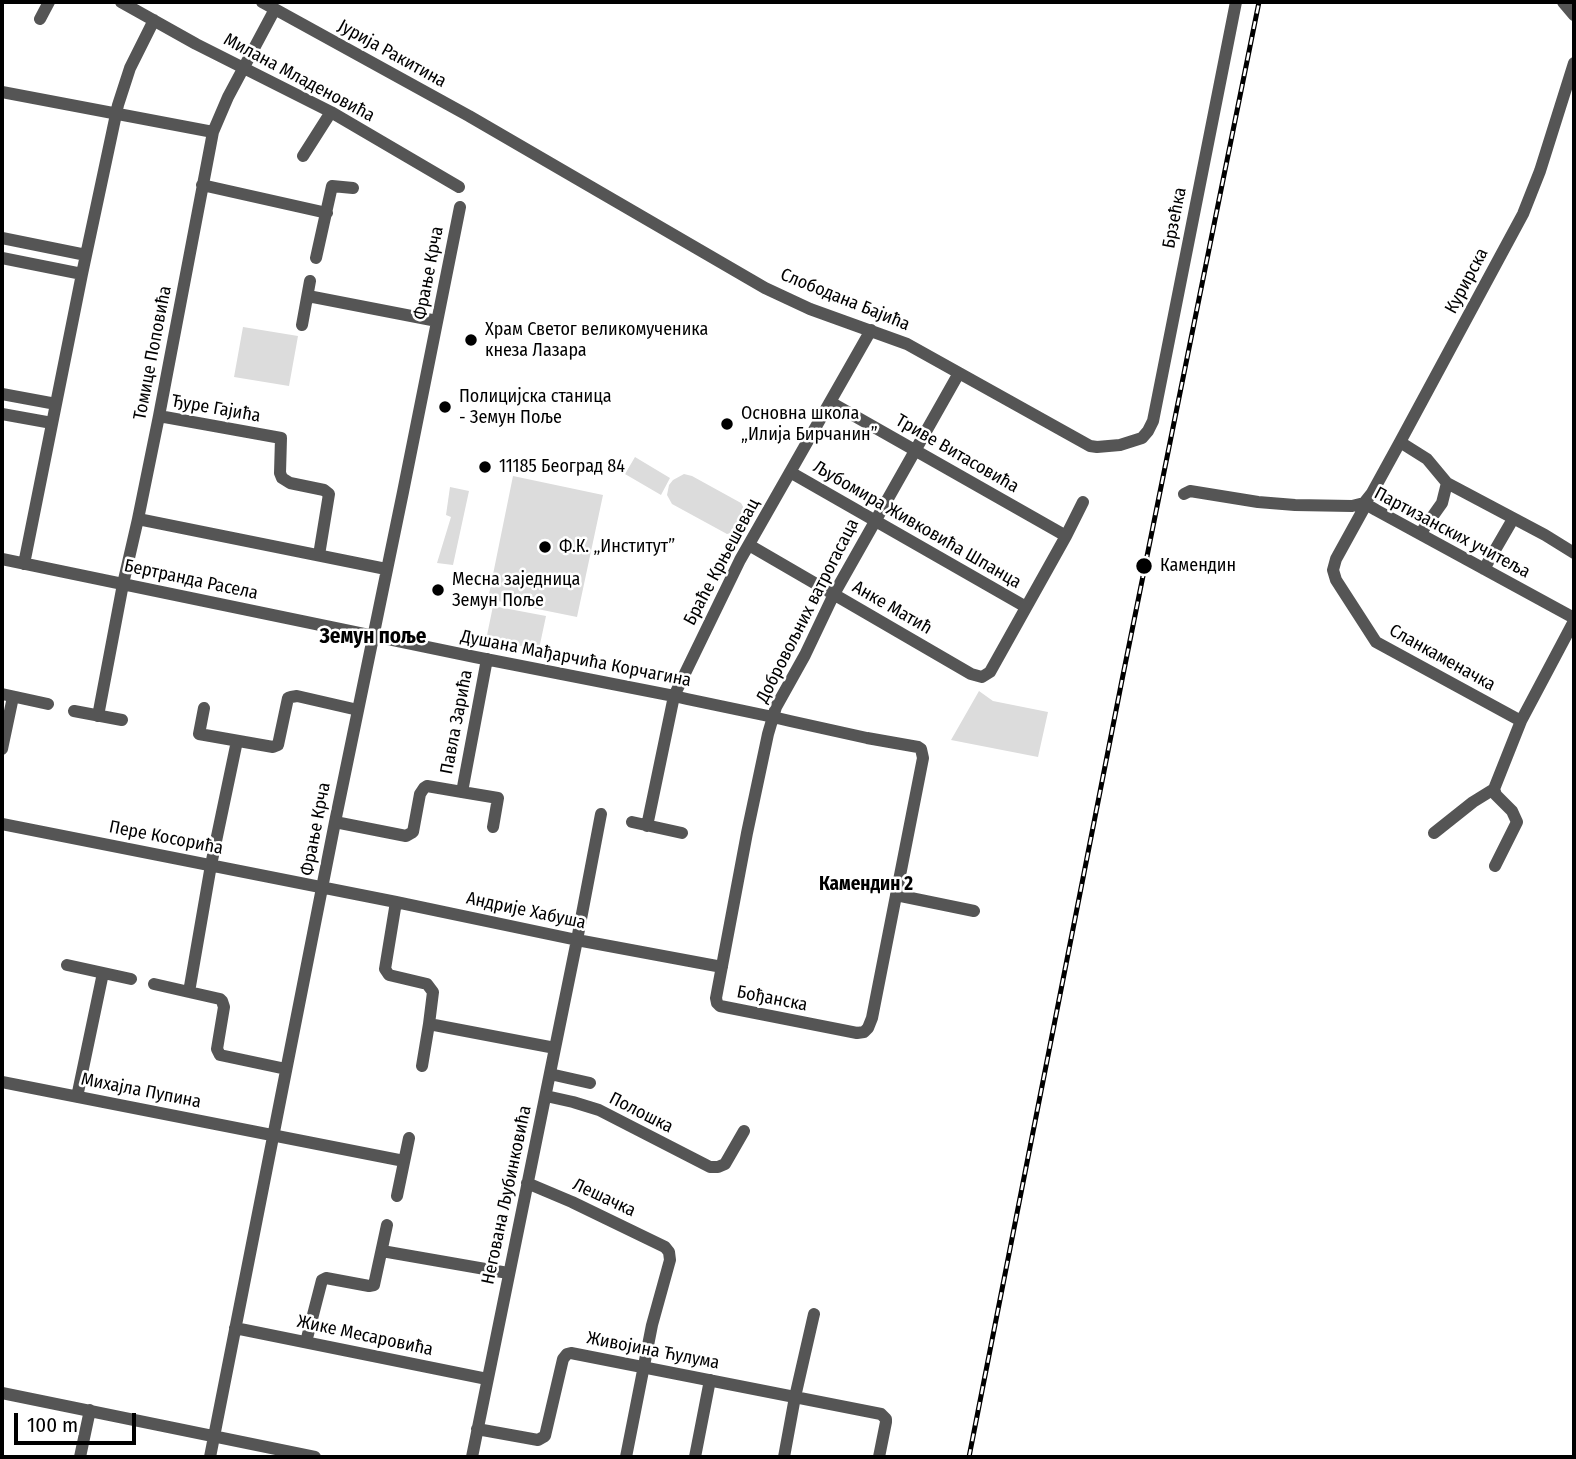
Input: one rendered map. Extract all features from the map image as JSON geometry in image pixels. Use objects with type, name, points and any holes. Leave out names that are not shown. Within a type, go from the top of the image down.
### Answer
[{"type":"street","points":[[40,19],[49,2]]},
{"type":"street","name":"Милана Младеновића","points":[[121,2],[331,112],[459,187]]},
{"type":"street","name":"Јурија Ракитина","points":[[262,2],[469,116]]},
{"type":"street","name":"Брзећка","points":[[1142,438],[1148,431],[1156,408],[1236,2]]},
{"type":"street","points":[[1563,2],[1574,15]]},
{"type":"street","name":"Томице Поповића","points":[[98,716],[213,132],[275,9]]},
{"type":"street","points":[[24,564],[116,114],[127,76],[154,20]]},
{"type":"street","name":"Курирска","points":[[1364,502],[1372,493],[1527,207],[1574,63]]},
{"type":"street","points":[[2,92],[213,132]]},
{"type":"street","points":[[303,156],[331,112]]},
{"type":"street","name":"Слободана Бајића","points":[[469,116],[765,288],[810,309],[907,344],[1090,446],[1108,447],[1142,438]]},
{"type":"street","points":[[202,185],[327,213]]},
{"type":"street","points":[[316,258],[332,186],[353,188]]},
{"type":"street","name":"Фрање Крча","points":[[210,1457],[460,207]]},
{"type":"street","points":[[2,238],[86,255]]},
{"type":"street","points":[[2,258],[82,274]]},
{"type":"street","points":[[302,325],[310,281]]},
{"type":"street","points":[[308,296],[437,321]]},
{"type":"street","name":"Браће Крњешевац","points":[[647,826],[674,696],[749,545],[871,330]]},
{"type":"street","name":"Добровољних ватрогасаца","points":[[722,967],[747,833],[776,707],[834,594],[959,373]]},
{"type":"street","points":[[2,394],[56,404]]},
{"type":"street","name":"Триве Витасовића","points":[[830,401],[1066,536]]},
{"type":"street","points":[[2,414],[52,424]]},
{"type":"street","name":"Ђуре Гајића","points":[[159,416],[281,438],[282,478],[290,483],[324,490],[329,494],[319,555]]},
{"type":"street","points":[[1400,442],[1427,459],[1447,483],[1574,553]]},
{"type":"street","name":"Љубомира Живковића Шпанца","points":[[790,472],[1026,607]]},
{"type":"street","points":[[1420,534],[1442,503],[1447,483]]},
{"type":"street","name":"Партизанских учитеља","points":[[1184,494],[1190,491],[1295,505],[1352,506],[1364,502],[1574,619]]},
{"type":"street","points":[[1026,607],[1083,502]]},
{"type":"street","name":"Сланкаменачка","points":[[1364,502],[1363,510],[1336,559],[1333,570],[1336,580],[1373,639],[1521,721]]},
{"type":"street","points":[[138,519],[386,569]]},
{"type":"street","points":[[1484,569],[1513,519]]},
{"type":"street","name":"Анке Матић","points":[[749,545],[971,674],[982,677],[990,672],[1026,607]]},
{"type":"street","name":"Бертранда Расела","points":[[2,559],[373,635]]},
{"type":"street","points":[[1434,833],[1494,789],[1521,721],[1574,619]]},
{"type":"street","name":"Душана Мађарчића Корчагина","points":[[373,635],[915,746],[921,749],[923,758],[896,895]]},
{"type":"street","name":"Павла Зарића","points":[[462,792],[487,659]]},
{"type":"street","points":[[2,749],[7,695],[48,704]]},
{"type":"street","points":[[204,708],[199,734],[268,747],[278,745],[288,698],[293,696],[358,710]]},
{"type":"street","points":[[74,711],[122,720]]},
{"type":"street","points":[[189,992],[237,741]]},
{"type":"street","name":"Павла Зарића","points":[[335,822],[406,836],[413,832],[420,794],[427,786],[498,798],[493,827]]},
{"type":"street","points":[[1494,789],[1496,795],[1512,811],[1517,822],[1495,866]]},
{"type":"street","name":"Негована Љубинковића","points":[[472,1457],[601,814]]},
{"type":"street","points":[[632,822],[682,833]]},
{"type":"street","name":"Пере Косорића","points":[[2,824],[323,888]]},
{"type":"street","name":"Андрије Хабуша","points":[[323,888],[722,967]]},
{"type":"street","points":[[896,895],[974,911]]},
{"type":"street","name":"Бођанска","points":[[722,967],[716,998],[720,1006],[857,1033],[867,1030],[872,1018],[896,895]]},
{"type":"street","points":[[396,902],[385,969],[389,975],[430,986],[433,996],[422,1066]]},
{"type":"street","points":[[67,965],[131,979]]},
{"type":"street","points":[[77,1097],[103,973]]},
{"type":"street","points":[[154,984],[220,999],[224,1007],[217,1049],[220,1055],[286,1069]]},
{"type":"street","points":[[429,1024],[555,1048]]},
{"type":"street","points":[[550,1074],[590,1083]]},
{"type":"street","name":"Михајла Пупина","points":[[2,1082],[404,1161]]},
{"type":"street","name":"Полошка","points":[[545,1096],[599,1111],[705,1166],[718,1167],[725,1164],[744,1130]]},
{"type":"street","points":[[397,1196],[409,1138]]},
{"type":"street","name":"Лешачка","points":[[527,1183],[666,1247],[670,1260],[659,1296],[644,1367]]},
{"type":"street","points":[[306,1342],[322,1280],[326,1278],[372,1286],[376,1282],[387,1225]]},
{"type":"street","points":[[383,1251],[508,1273]]},
{"type":"street","points":[[784,1457],[814,1314]]},
{"type":"street","name":"Жике Месаровића","points":[[235,1328],[487,1379]]},
{"type":"street","name":"Живојина Ћулума","points":[[477,1429],[538,1440],[545,1436],[563,1359],[571,1353],[877,1413],[884,1416],[886,1422],[879,1457]]},
{"type":"street","points":[[626,1457],[644,1367]]},
{"type":"street","points":[[695,1457],[710,1380]]},
{"type":"street","points":[[2,1393],[315,1457]]},
{"type":"street","points":[[80,1457],[90,1410]]},
{"type":"shaded area","points":[[243,327],[298,336],[289,386],[234,377]]},
{"type":"shaded area","points":[[635,457],[670,478],[661,495],[625,474]]},
{"type":"shaded area","points":[[684,474],[741,503],[747,514],[743,527],[727,534],[672,504],[667,495],[669,485]]},
{"type":"shaded area","name":"Ф.К. „Институт”","points":[[513,476],[603,495],[577,617],[488,599]]},
{"type":"shaded area","points":[[450,487],[469,491],[453,565],[437,563],[451,517],[446,515]]},
{"type":"shaded area","points":[[493,606],[546,616],[539,649],[486,640]]},
{"type":"shaded area","points":[[979,691],[993,701],[1048,712],[1038,757],[951,740]]},
{"type":"railway","points":[[969,1457],[1259,2]]},
{"type":"place","name":"Храм Светог великомученика кнеза Лазара","points":[[471,340]]},
{"type":"place","name":"Полицијска станица - Земун Поље","points":[[445,407]]},
{"type":"place","name":"Основна школа „Илија Бирчанин”","points":[[727,424]]},
{"type":"place","name":"11185 Београд 84","points":[[485,467]]},
{"type":"place","name":"Ф.К. „Институт”","points":[[545,547]]},
{"type":"place","name":"Камендин","points":[[1144,566]]},
{"type":"place","name":"Месна заједница Земун Поље","points":[[438,590]]},
{"type":"district","name":"Земун поље","points":[[373,637]]},
{"type":"district","name":"Камендин 2","points":[[866,885]]}]
